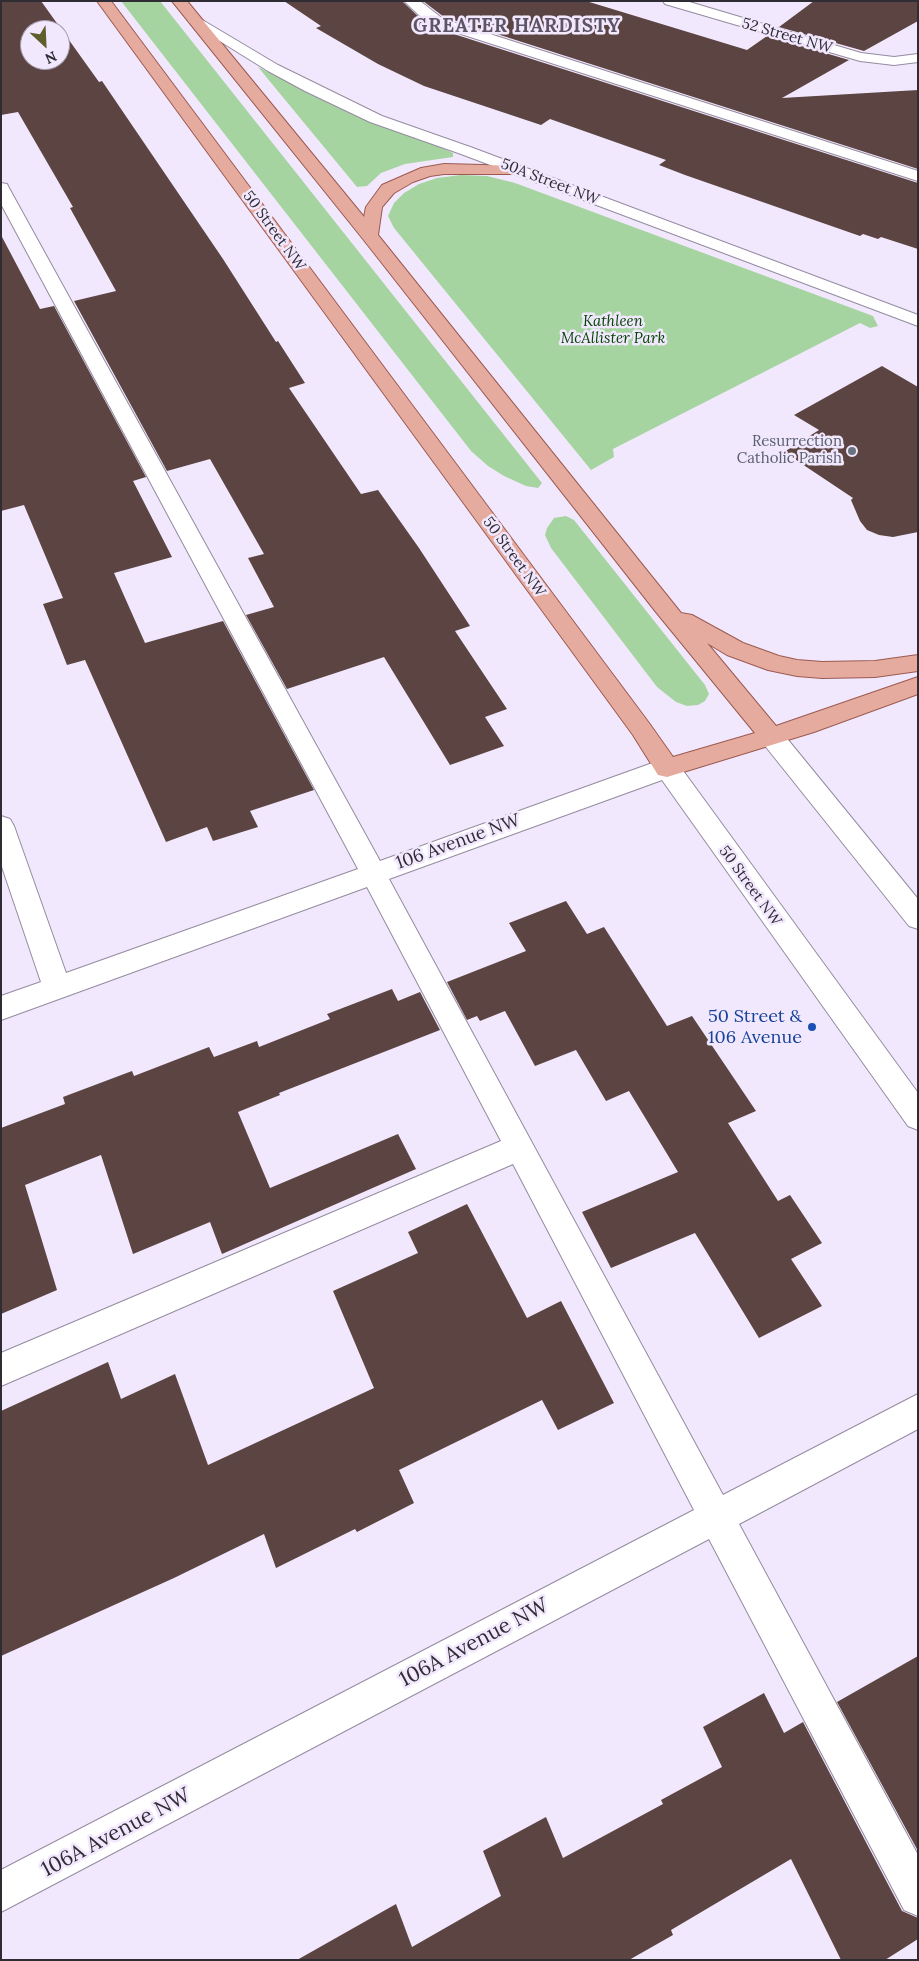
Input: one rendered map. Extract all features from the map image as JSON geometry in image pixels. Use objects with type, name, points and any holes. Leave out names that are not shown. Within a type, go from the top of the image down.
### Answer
[{"type":"main road","name":"50 Street NW","points":[[104,1],[635,721],[667,768]]},
{"type":"main road","points":[[179,1],[369,235],[664,607],[771,736]]},
{"type":"main road","points":[[369,235],[374,207],[388,189],[407,178],[427,171],[515,169]]},
{"type":"main road","points":[[664,607],[710,637],[734,649],[776,664],[822,670],[875,669],[918,663]]},
{"type":"main road","name":"106 Avenue NW","points":[[667,768],[806,726],[918,685]]},
{"type":"street","points":[[411,1],[438,22],[918,176]]},
{"type":"street","name":"52 Street NW","points":[[670,1],[860,57],[882,60],[911,59]]},
{"type":"street","name":"50A Street NW","points":[[194,19],[273,68],[318,92],[376,119],[515,169],[918,321]]},
{"type":"street","points":[[1,188],[373,873],[918,1896]]},
{"type":"street","points":[[771,736],[918,918]]},
{"type":"street","name":"106 Avenue NW","points":[[1,1008],[667,768]]},
{"type":"street","name":"50 Street NW","points":[[667,768],[918,1117]]},
{"type":"street","points":[[1,826],[57,987]]},
{"type":"street","points":[[1,1370],[519,1147]]},
{"type":"street","name":"106A Avenue NW","points":[[1,1904],[16,1885],[918,1411]]},
{"type":"green space","points":[[121,1],[160,1],[542,483],[538,488],[526,486],[504,476],[488,466],[471,451]]},
{"type":"green space","points":[[258,67],[336,106],[402,130],[453,153],[453,157],[405,164],[381,173],[367,186],[357,187]]},
{"type":"green space","name":"Kathleen McAllister Park","points":[[461,175],[487,176],[515,183],[873,316],[878,326],[870,328],[860,323],[613,449],[614,457],[591,470],[394,228],[388,216],[394,203],[404,193],[419,184],[437,178]]},
{"type":"green space","points":[[566,516],[574,520],[705,685],[709,694],[705,701],[698,705],[687,706],[676,702],[657,687],[551,548],[545,535],[547,528],[554,518]]},
{"type":"building","points":[[1,1],[41,1],[55,20],[20,20],[20,70],[70,70],[70,42],[99,82],[102,81],[305,383],[289,388],[361,494],[378,490],[470,626],[455,631],[507,709],[485,717],[504,746],[450,765],[384,657],[287,689],[246,615],[274,607],[248,558],[264,554],[210,459],[167,471],[74,301],[116,291],[70,208],[73,207],[18,112],[1,115]]},
{"type":"building","points":[[284,1],[402,1],[432,27],[918,183],[918,249],[881,237],[878,239],[863,234],[860,236],[685,175],[659,165],[666,160],[550,119],[541,125],[424,86],[378,64],[316,28],[321,26]]},
{"type":"building","points":[[423,1],[586,1],[747,50],[767,36],[849,60],[782,98],[918,90],[918,169],[444,17]]},
{"type":"building","points":[[814,1],[918,1],[918,21],[864,51],[779,27]]},
{"type":"building","points":[[1,235],[40,309],[54,306],[146,477],[133,481],[172,557],[114,573],[145,643],[223,621],[314,790],[250,811],[258,827],[213,841],[207,827],[166,842],[85,660],[67,665],[43,604],[63,598],[24,505],[1,511]]},
{"type":"building","name":"Resurrection Catholic Parish","points":[[882,366],[918,387],[918,532],[893,537],[879,535],[867,530],[860,521],[851,500],[853,498],[784,452],[819,430],[794,415]]},
{"type":"building","points":[[566,901],[587,934],[604,927],[667,1026],[692,1016],[756,1111],[728,1123],[778,1201],[790,1195],[822,1243],[791,1259],[822,1306],[759,1338],[695,1233],[611,1268],[582,1212],[678,1172],[629,1091],[606,1101],[576,1050],[535,1066],[505,1011],[480,1021],[477,1016],[467,1020],[447,982],[526,951],[509,923]]},
{"type":"building","points":[[392,989],[398,1001],[420,992],[440,1030],[279,1093],[280,1095],[238,1112],[270,1188],[398,1134],[416,1169],[222,1254],[210,1222],[133,1254],[101,1155],[25,1185],[57,1290],[1,1314],[1,1128],[65,1104],[63,1097],[132,1071],[134,1076],[209,1047],[214,1057],[257,1041],[259,1047],[330,1019],[327,1014]]},
{"type":"building","points":[[467,1204],[527,1318],[561,1301],[614,1403],[558,1430],[542,1400],[399,1470],[414,1503],[357,1532],[355,1529],[276,1568],[264,1534],[174,1578],[1,1656],[1,1411],[108,1362],[121,1399],[175,1374],[208,1465],[374,1388],[333,1291],[418,1253],[408,1232]]},
{"type":"building","points":[[918,1656],[918,1851],[837,1702]]},
{"type":"building","points":[[764,1693],[784,1733],[803,1722],[902,1911],[918,1918],[918,1939],[885,1960],[841,1960],[791,1859],[671,1930],[673,1935],[629,1960],[297,1960],[396,1904],[412,1947],[501,1896],[483,1851],[546,1817],[563,1858],[663,1804],[661,1800],[722,1767],[703,1727]]},
{"type":"place","name":"Resurrection Catholic Parish","points":[[852,451]]},
{"type":"place","name":"50 Street & 106 Avenue","points":[[812,1027]]},
{"type":"district","name":"GREATER HARDISTY","points":[[517,27]]}]
